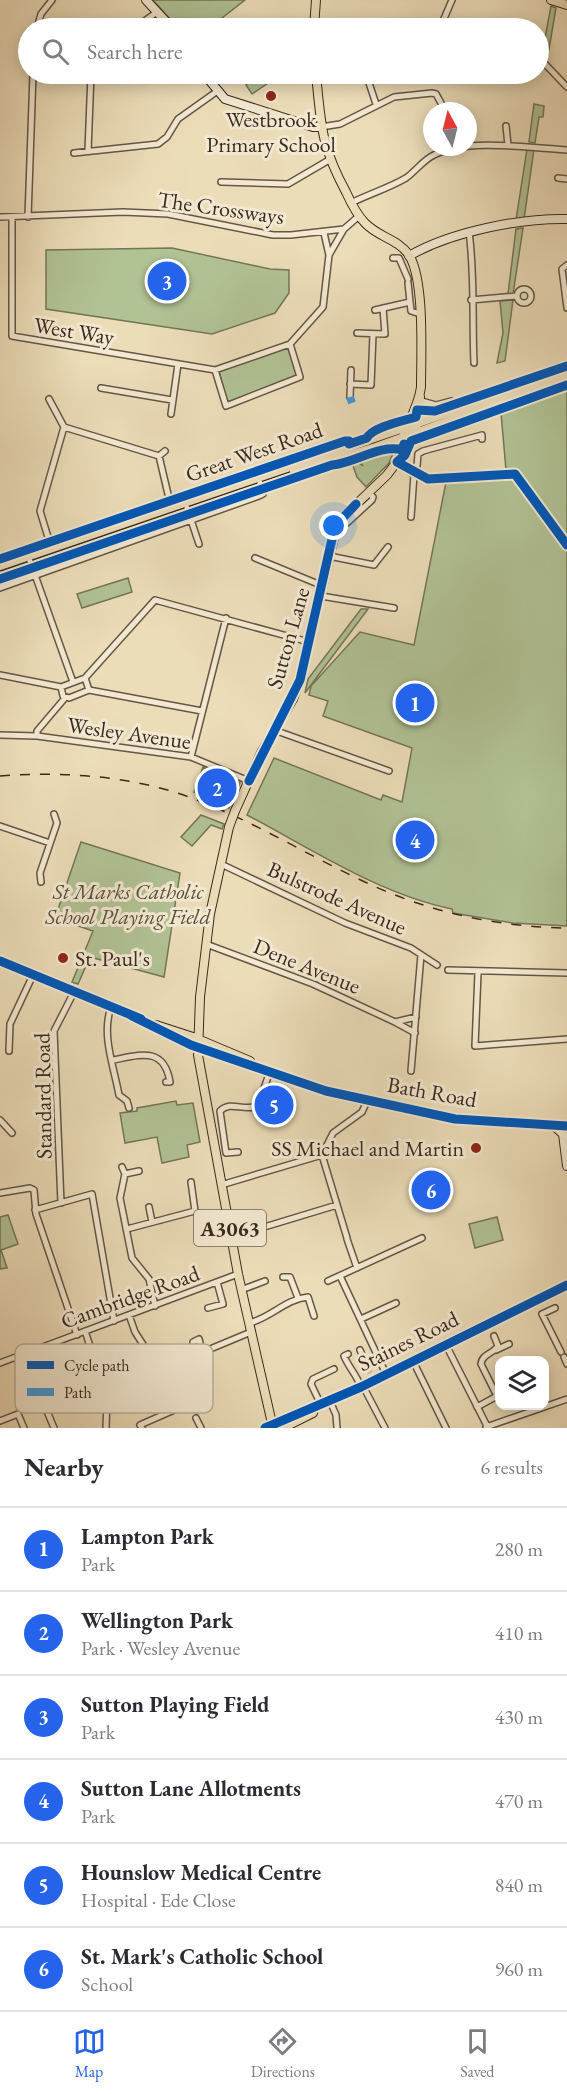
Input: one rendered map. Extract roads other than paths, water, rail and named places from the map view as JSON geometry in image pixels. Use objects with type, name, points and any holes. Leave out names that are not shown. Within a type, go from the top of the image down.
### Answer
[{"type":"highway","name":"Great West Road","points":[[0,573],[30,561],[189,514],[260,483],[409,431],[454,410],[567,371]]},
{"type":"highway","name":"Great West Road","points":[[0,565],[345,447],[364,445],[567,380]]},
{"type":"main road","points":[[315,18],[316,0]]},
{"type":"main road","points":[[551,0],[567,5]]},
{"type":"main road","points":[[317,84],[321,127],[329,160],[351,203],[359,216],[374,230],[397,243],[409,256],[420,314],[422,356],[419,399],[398,460]]},
{"type":"main road","name":"Sutton Lane","points":[[195,1042],[206,944],[229,826],[274,730],[293,699],[310,642],[339,522],[398,460]]},
{"type":"main road","name":"Bath Road","points":[[0,961],[195,1042],[294,1080],[367,1101],[455,1119],[552,1125],[566,1131]]},
{"type":"main road","name":"Bath Road","points":[[132,1016],[254,1067],[270,1071]]},
{"type":"main road","name":"A3063","points":[[195,1042],[238,1274],[270,1427]]},
{"type":"main road","name":"Staines Road","points":[[270,1427],[283,1424],[362,1386],[372,1377],[387,1374],[567,1285]]},
{"type":"main road","name":"A3063","points":[[264,1394],[270,1410],[270,1427]]},
{"type":"main road","points":[[270,1427],[320,1406]]},
{"type":"main road","points":[[270,1410],[283,1424]]},
{"type":"street","points":[[40,18],[52,0]]},
{"type":"street","points":[[146,0],[163,18]]},
{"type":"street","points":[[445,18],[452,0]]},
{"type":"street","points":[[149,18],[157,12]]},
{"type":"street","points":[[549,69],[567,87]]},
{"type":"street","points":[[28,217],[33,84]]},
{"type":"street","points":[[88,151],[91,84]]},
{"type":"street","points":[[211,84],[225,99],[313,127],[340,124],[394,97],[432,93],[436,94],[440,102]]},
{"type":"street","points":[[369,84],[376,104]]},
{"type":"street","points":[[74,153],[158,144],[167,137],[178,119],[216,92]]},
{"type":"street","points":[[506,126],[508,145]]},
{"type":"street","points":[[351,203],[407,177],[435,154],[457,149],[508,145],[567,150]]},
{"type":"street","points":[[221,182],[288,184],[329,160]]},
{"type":"street","points":[[232,174],[232,181]]},
{"type":"street","points":[[558,178],[567,179]]},
{"type":"street","name":"The Crossways","points":[[0,217],[123,212],[168,214],[273,235],[324,233],[344,229],[359,216]]},
{"type":"street","name":"West Way","points":[[12,217],[12,336],[215,370]]},
{"type":"street","points":[[409,256],[429,245],[469,232],[567,219]]},
{"type":"street","points":[[329,255],[344,229]]},
{"type":"street","points":[[469,232],[473,258],[471,300],[474,363]]},
{"type":"street","points":[[290,344],[300,379],[226,406],[215,370],[290,344],[323,307],[329,255],[324,233]]},
{"type":"street","points":[[393,258],[399,258],[410,269],[408,281],[411,311],[420,314]]},
{"type":"street","points":[[567,265],[562,269],[567,308]]},
{"type":"street","points":[[471,300],[517,296]]},
{"type":"street","points":[[375,310],[410,302]]},
{"type":"street","points":[[357,333],[385,334],[383,308]]},
{"type":"street","points":[[350,384],[371,385],[373,334]]},
{"type":"street","points":[[171,414],[178,364]]},
{"type":"street","points":[[350,397],[351,370]]},
{"type":"street","points":[[101,388],[172,400]]},
{"type":"street","points":[[49,399],[64,427],[40,511],[51,547]]},
{"type":"street","points":[[419,399],[436,405],[451,401],[454,410]]},
{"type":"street","points":[[64,427],[159,456]]},
{"type":"street","points":[[411,517],[415,485],[413,472],[417,466],[418,454],[466,438],[482,435],[483,439]]},
{"type":"street","points":[[159,456],[165,451]]},
{"type":"street","points":[[159,456],[171,507]]},
{"type":"street","points":[[398,460],[413,472]]},
{"type":"street","points":[[0,588],[173,528],[189,514],[199,544]]},
{"type":"street","points":[[329,556],[374,565],[388,547]]},
{"type":"street","points":[[255,558],[323,586]]},
{"type":"street","points":[[30,561],[73,682]]},
{"type":"street","points":[[321,596],[394,608]]},
{"type":"street","points":[[0,675],[61,687],[85,678],[155,600],[310,642]]},
{"type":"street","points":[[191,757],[226,618]]},
{"type":"street","points":[[85,678],[89,690]]},
{"type":"street","points":[[61,687],[65,698]]},
{"type":"street","points":[[37,736],[37,731],[65,698],[89,690],[202,711]]},
{"type":"street","points":[[274,730],[389,771]]},
{"type":"street","name":"Wesley Avenue","points":[[0,735],[37,736],[191,757],[249,781]]},
{"type":"street","points":[[41,882],[40,873],[57,821],[54,814]]},
{"type":"street","points":[[0,826],[50,843]]},
{"type":"street","name":"Bulstrode Avenue","points":[[221,864],[345,923],[411,948],[437,965]]},
{"type":"street","name":"Dene Avenue","points":[[206,944],[313,984],[415,1033]]},
{"type":"street","points":[[411,1071],[421,955]]},
{"type":"street","points":[[448,970],[478,973],[567,973]]},
{"type":"street","points":[[478,973],[475,1046],[567,1040]]},
{"type":"street","points":[[9,1051],[10,1024],[33,975]]},
{"type":"street","name":"Standard Road","points":[[61,1203],[54,1031],[74,992]]},
{"type":"street","points":[[111,1007],[106,1024],[119,1095],[127,1101],[129,1108]]},
{"type":"street","points":[[395,1022],[416,1017]]},
{"type":"street","points":[[113,1060],[145,1054],[153,1055],[162,1061],[168,1070],[170,1082],[166,1082]]},
{"type":"street","points":[[238,1152],[226,1153],[220,1112],[225,1106],[254,1107],[260,1100],[270,1071]]},
{"type":"street","points":[[357,1268],[322,1155],[333,1133],[362,1112],[367,1101]]},
{"type":"street","points":[[0,1120],[12,1134]]},
{"type":"street","points":[[566,1131],[567,1166]]},
{"type":"street","points":[[221,1185],[322,1155]]},
{"type":"street","points":[[122,1167],[125,1174],[120,1197],[134,1263],[149,1279],[154,1306]]},
{"type":"street","points":[[125,1174],[139,1171]]},
{"type":"street","points":[[127,1229],[195,1211],[191,1182]]},
{"type":"street","points":[[0,1193],[30,1188],[34,1190],[35,1210],[77,1335]]},
{"type":"street","points":[[35,1210],[92,1194],[114,1321]]},
{"type":"street","points":[[231,1237],[337,1205]]},
{"type":"street","points":[[149,1207],[152,1222]]},
{"type":"street","points":[[328,1281],[422,1238]]},
{"type":"street","name":"Cambridge Road","points":[[52,1344],[238,1274]]},
{"type":"street","points":[[340,1275],[387,1374]]},
{"type":"street","points":[[283,1276],[290,1277],[298,1298]]},
{"type":"street","points":[[242,1290],[265,1281]]},
{"type":"street","points":[[208,1308],[223,1304],[217,1282]]},
{"type":"street","points":[[213,1347],[250,1328],[278,1308],[298,1298],[308,1297],[314,1317]]},
{"type":"street","points":[[361,1320],[396,1303]]},
{"type":"street","points":[[555,1308],[542,1314],[567,1364]]},
{"type":"street","points":[[129,1315],[135,1332],[143,1344]]},
{"type":"street","points":[[85,1331],[89,1344]]},
{"type":"street","points":[[494,1336],[498,1346],[495,1351]]},
{"type":"street","points":[[495,1390],[481,1364],[485,1356],[509,1344]]},
{"type":"street","points":[[446,1345],[487,1427],[567,1399]]},
{"type":"street","points":[[360,1350],[366,1364]]},
{"type":"street","points":[[348,1354],[344,1356],[348,1367],[355,1371],[385,1428]]},
{"type":"street","name":"Cambridge Road","points":[[0,1363],[15,1357]]},
{"type":"street","points":[[413,1361],[446,1428]]},
{"type":"street","points":[[334,1369],[313,1379],[311,1384],[320,1406],[336,1415],[338,1428]]},
{"type":"street","points":[[477,1407],[495,1397]]},
{"type":"street","points":[[48,1413],[54,1428]]},
{"type":"street","points":[[106,1413],[106,1428]]},
{"type":"street","points":[[142,1428],[140,1425],[167,1413]]},
{"type":"street","points":[[0,1421],[18,1414],[24,1428]]},
{"type":"street","points":[[196,1418],[201,1428]]},
{"type":"tunnel","points":[[366,1364],[370,1373]]},
{"type":"railway","points":[[0,776],[75,775],[150,785],[219,809],[365,882],[413,902],[489,921],[567,928]]},
{"type":"place","name":"Westbrook Primary School","points":[[271,96]]},
{"type":"place","name":"Sutton Playing Field","points":[[167,281]]},
{"type":"place","name":"Lampton Park","points":[[415,703]]},
{"type":"place","name":"Wellington Park","points":[[217,788]]},
{"type":"place","name":"Sutton Lane Allotments","points":[[415,840]]},
{"type":"place","name":"St. Paul's","points":[[63,958]]},
{"type":"place","name":"Hounslow Medical Centre","points":[[274,1105]]},
{"type":"place","name":"SS Michael and Martin","points":[[476,1148]]},
{"type":"place","name":"St. Mark's Catholic School","points":[[431,1190]]},
{"type":"park label","name":"St Marks Catholic School Playing Field","points":[[128,904]]}]
